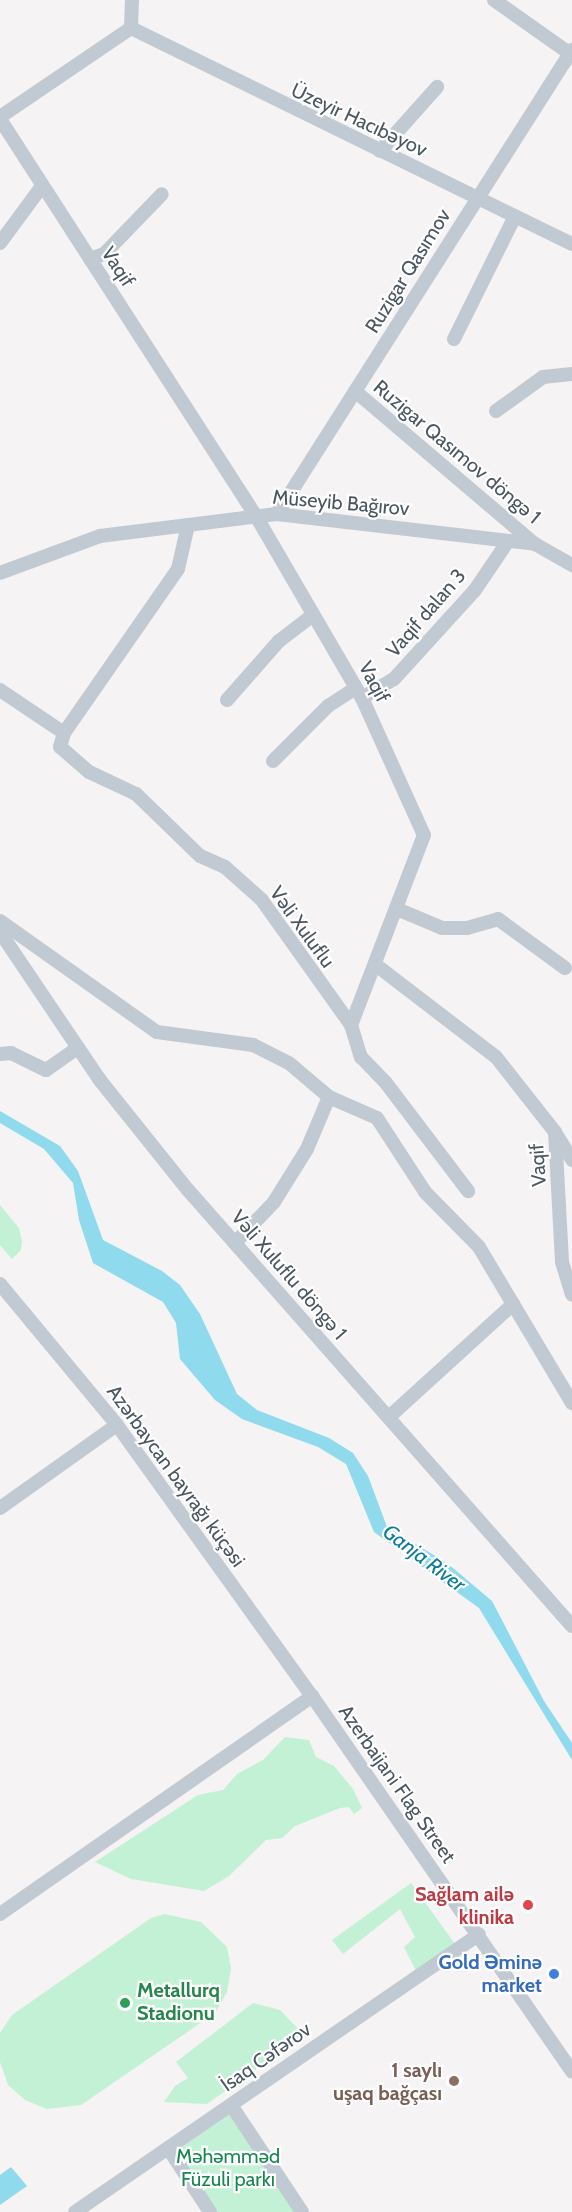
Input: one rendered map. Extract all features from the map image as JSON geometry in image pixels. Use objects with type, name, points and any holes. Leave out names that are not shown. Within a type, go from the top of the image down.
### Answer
[{"type":"street","points":[[0,118],[131,28],[132,0]]},
{"type":"street","points":[[494,0],[571,52]]},
{"type":"street","name":"Üzeyir Hacıbəyov","points":[[131,28],[380,152],[572,244]]},
{"type":"street","name":"Ruzigar Qasımov","points":[[277,514],[571,52]]},
{"type":"street","points":[[380,152],[437,87]]},
{"type":"street","name":"Vaqif","points":[[0,118],[256,516],[359,693],[424,835],[376,965],[496,1057],[555,1132],[561,1233],[572,1295]]},
{"type":"street","points":[[0,243],[42,186]]},
{"type":"street","points":[[90,259],[104,254],[162,194]]},
{"type":"street","points":[[454,339],[514,216]]},
{"type":"street","points":[[496,411],[543,377],[572,374]]},
{"type":"street","name":"Ruzigar Qasımov döngə 1","points":[[355,391],[535,544]]},
{"type":"street","name":"Müseyib Bağırov","points":[[0,573],[100,536],[277,514],[535,544],[572,565]]},
{"type":"street","points":[[0,690],[64,732],[178,569],[188,525]]},
{"type":"street","name":"Vaqif dalan 3","points":[[273,761],[328,706],[394,679],[475,590],[508,541]]},
{"type":"street","points":[[227,700],[279,641],[313,615]]},
{"type":"street","name":"Vəli Xuluflu","points":[[64,732],[60,747],[89,772],[136,794],[200,856],[225,867],[262,900],[351,1025]]},
{"type":"street","points":[[397,909],[442,928],[467,928],[498,919],[565,968]]},
{"type":"street","points":[[0,921],[158,1032],[253,1045],[290,1064],[328,1097],[377,1118],[425,1192],[479,1247],[572,1403]]},
{"type":"street","name":"Vəli Xuluflu döngə 1","points":[[0,932],[78,1048],[173,1171],[572,1626]]},
{"type":"street","points":[[376,965],[351,1025],[361,1057],[386,1083],[468,1191]]},
{"type":"street","points":[[0,1054],[11,1053],[46,1070],[78,1048]]},
{"type":"street","points":[[235,1243],[274,1202],[307,1149],[328,1097]]},
{"type":"street","points":[[555,1132],[572,1160]]},
{"type":"street","points":[[567,1257],[572,1275]]},
{"type":"street","name":"Azərbaycan bayrağı küçəsi","points":[[0,1284],[117,1425],[312,1696]]},
{"type":"street","points":[[389,1417],[513,1304]]},
{"type":"street","points":[[0,1508],[117,1425]]},
{"type":"street","points":[[0,1914],[312,1696]]},
{"type":"street","name":"Azerbaijani Flag Street","points":[[312,1696],[479,1934],[572,2072]]},
{"type":"street","name":"İsaq Cəfərov","points":[[75,2212],[479,1934]]},
{"type":"street","points":[[231,2104],[302,2212]]},
{"type":"street","points":[[168,2148],[210,2212]]},
{"type":"green space","points":[[0,1205],[19,1228],[21,1250],[12,1259],[0,1245]]},
{"type":"green space","points":[[285,1737],[309,1740],[316,1757],[334,1766],[353,1789],[362,1808],[354,1814],[349,1807],[340,1808],[295,1826],[282,1838],[266,1840],[229,1876],[204,1891],[131,1879],[95,1862],[198,1795],[223,1790],[237,1774],[263,1760]]},
{"type":"green space","points":[[411,1883],[455,1944],[416,1971],[404,1947],[415,1937],[400,1909],[343,1954],[332,1940]]},
{"type":"green space","name":"Metallurq Stadionu","points":[[165,1914],[201,1922],[227,1947],[231,1968],[227,1992],[215,2013],[81,2105],[47,2109],[25,2100],[8,2085],[0,2062],[0,2033],[12,2015],[151,1918]]},
{"type":"green space","points":[[253,2003],[280,2010],[304,2035],[207,2104],[164,2102],[175,2086],[188,2078],[176,2062]]},
{"type":"green space","name":"Məhəmməd Füzuli parkı","points":[[230,2112],[297,2212],[218,2212],[177,2151]]},
{"type":"water","name":"Ganja River","points":[[0,1111],[60,1146],[78,1171],[103,1240],[162,1271],[180,1285],[200,1314],[237,1394],[257,1410],[329,1438],[353,1453],[368,1476],[387,1527],[447,1563],[492,1601],[544,1701],[572,1743],[572,1760],[479,1608],[374,1532],[346,1464],[318,1447],[242,1419],[215,1400],[180,1359],[176,1323],[163,1302],[93,1263],[79,1220],[73,1183],[44,1149],[0,1123]]},
{"type":"water","points":[[11,2167],[27,2186],[0,2205],[0,2175]]},
{"type":"place","name":"Sağlam ailə klinika","points":[[528,1905]]},
{"type":"place","name":"Gold Əminə market","points":[[554,1974]]},
{"type":"place","name":"Metallurq Stadionu","points":[[125,2003]]},
{"type":"place","name":"1 saylı uşaq bağçası","points":[[454,2081]]}]
